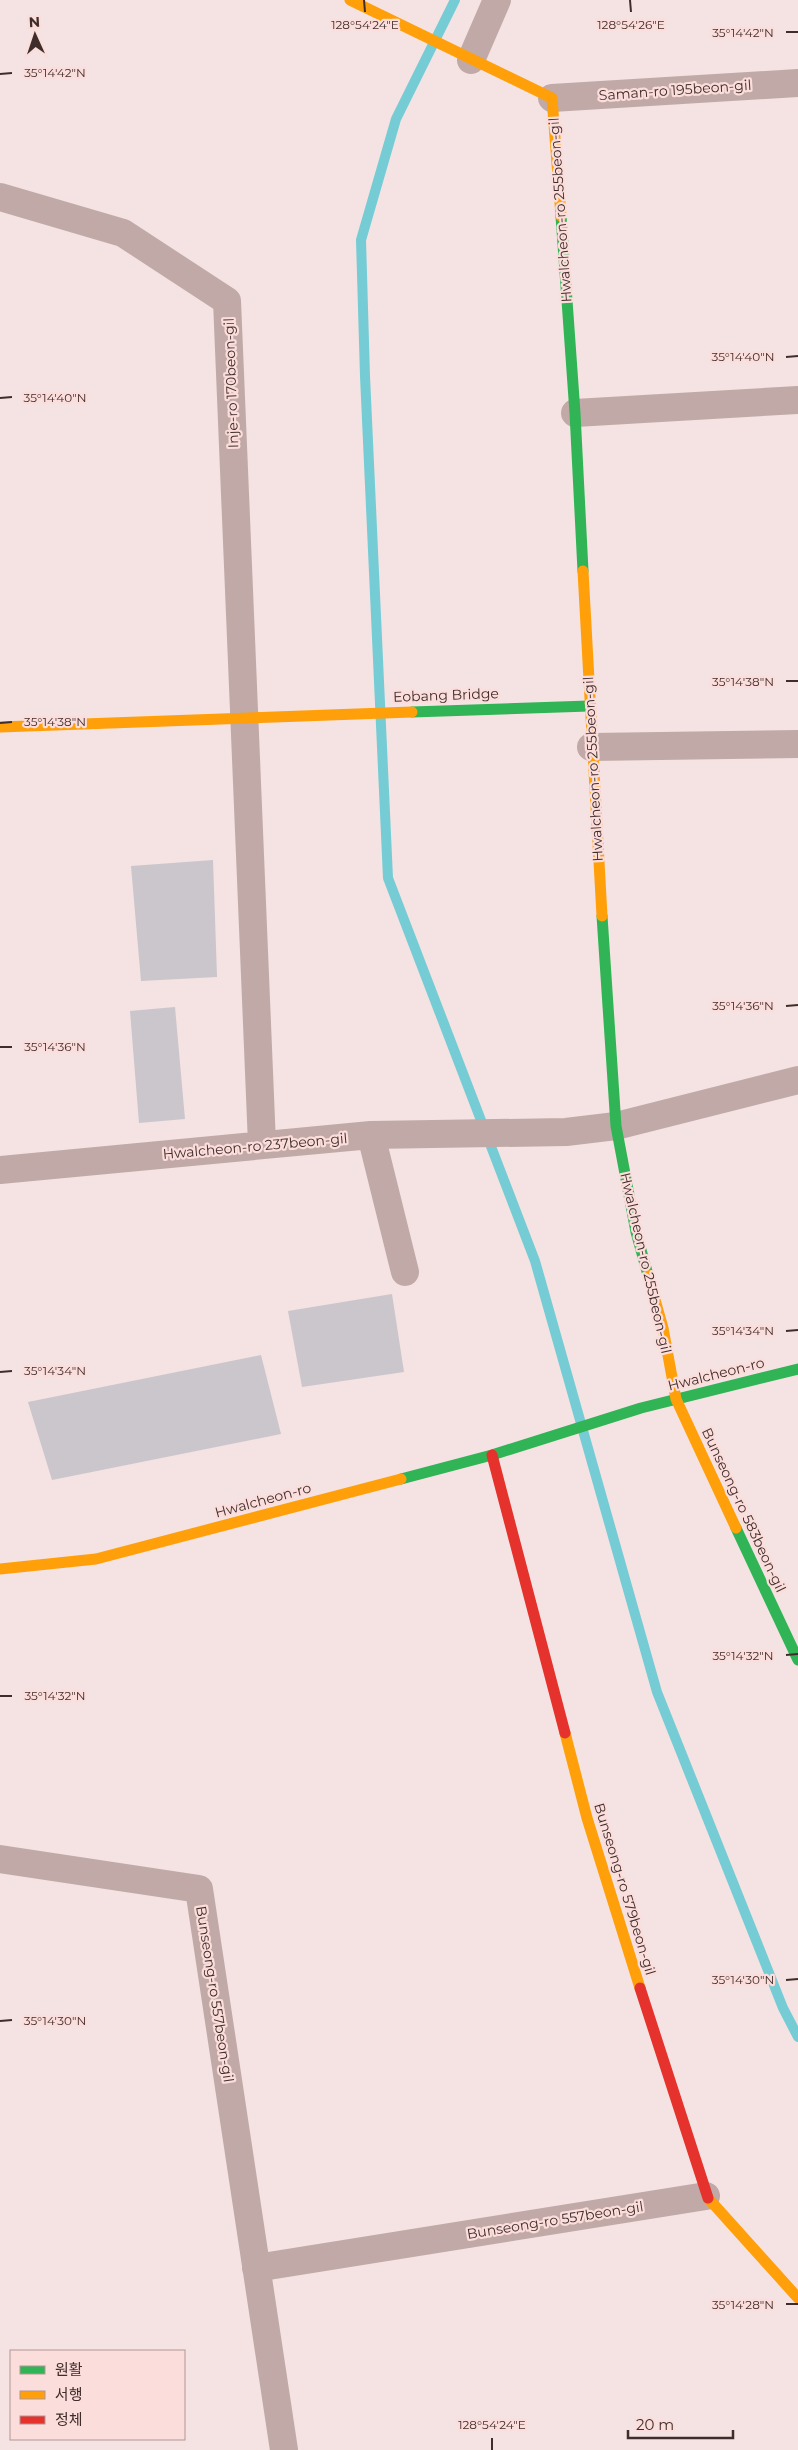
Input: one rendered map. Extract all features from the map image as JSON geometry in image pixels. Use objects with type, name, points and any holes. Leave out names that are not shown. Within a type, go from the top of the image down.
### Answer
[{"type":"street","name":"Hwalcheon-ro 255beon-gil","points":[[350,0],[552,98],[575,413],[591,746],[616,1126],[636,1232],[663,1328],[676,1399]]},
{"type":"street","points":[[461,55],[497,0]]},
{"type":"street","name":"Saman-ro 195beon-gil","points":[[552,98],[798,82]]},
{"type":"street","name":"Inje-ro 170beon-gil","points":[[0,197],[123,233],[227,300],[245,718]]},
{"type":"street","points":[[575,413],[798,400]]},
{"type":"street","name":"Eobang Bridge","points":[[245,718],[589,706]]},
{"type":"street","points":[[0,727],[245,718],[262,1144]]},
{"type":"street","points":[[591,746],[798,744]]},
{"type":"street","points":[[616,1126],[798,1080]]},
{"type":"street","name":"Hwalcheon-ro 237beon-gil","points":[[0,1170],[262,1144],[370,1136],[566,1132],[616,1126]]},
{"type":"street","points":[[370,1136],[404,1272]]},
{"type":"street","name":"Hwalcheon-ro","points":[[0,1569],[96,1559],[492,1455],[641,1408],[798,1369]]},
{"type":"street","name":"Bunseong-ro 583beon-gil","points":[[676,1399],[798,1660]]},
{"type":"street","name":"Bunseong-ro 579beon-gil","points":[[492,1455],[586,1818],[706,2196],[798,2298]]},
{"type":"street","name":"Bunseong-ro 557beon-gil","points":[[0,1859],[199,1889],[284,2450]]},
{"type":"street","name":"Bunseong-ro 557beon-gil","points":[[256,2268],[706,2196]]},
{"type":"building","points":[[213,860],[217,977],[141,981],[131,866]]},
{"type":"building","points":[[175,1007],[185,1119],[139,1123],[130,1011]]},
{"type":"building","points":[[392,1294],[404,1372],[302,1387],[288,1311]]},
{"type":"building","points":[[261,1355],[281,1434],[52,1480],[28,1402]]},
{"type":"waterway","points":[[455,0],[396,119],[361,240],[365,376],[388,878],[535,1261],[657,1692],[783,2008],[798,2037]]},
{"type":"traffic: fast","points":[[561,216],[575,413],[583,571]]},
{"type":"traffic: fast","points":[[412,712],[589,706]]},
{"type":"traffic: fast","points":[[602,916],[616,1126],[636,1232],[648,1275]]},
{"type":"traffic: fast","points":[[401,1479],[492,1455],[641,1408],[798,1369]]},
{"type":"traffic: fast","points":[[736,1528],[798,1660]]},
{"type":"traffic: slow","points":[[350,0],[552,98],[561,216]]},
{"type":"traffic: slow","points":[[583,571],[602,916]]},
{"type":"traffic: slow","points":[[0,727],[412,712]]},
{"type":"traffic: slow","points":[[648,1275],[663,1328],[676,1399],[736,1528]]},
{"type":"traffic: slow","points":[[0,1569],[96,1559],[401,1479]]},
{"type":"traffic: slow","points":[[565,1733],[587,1818],[640,1988]]},
{"type":"traffic: slow","points":[[708,2198],[798,2298]]},
{"type":"traffic: jam","points":[[492,1455],[565,1733]]},
{"type":"traffic: jam","points":[[640,1988],[708,2198]]}]
